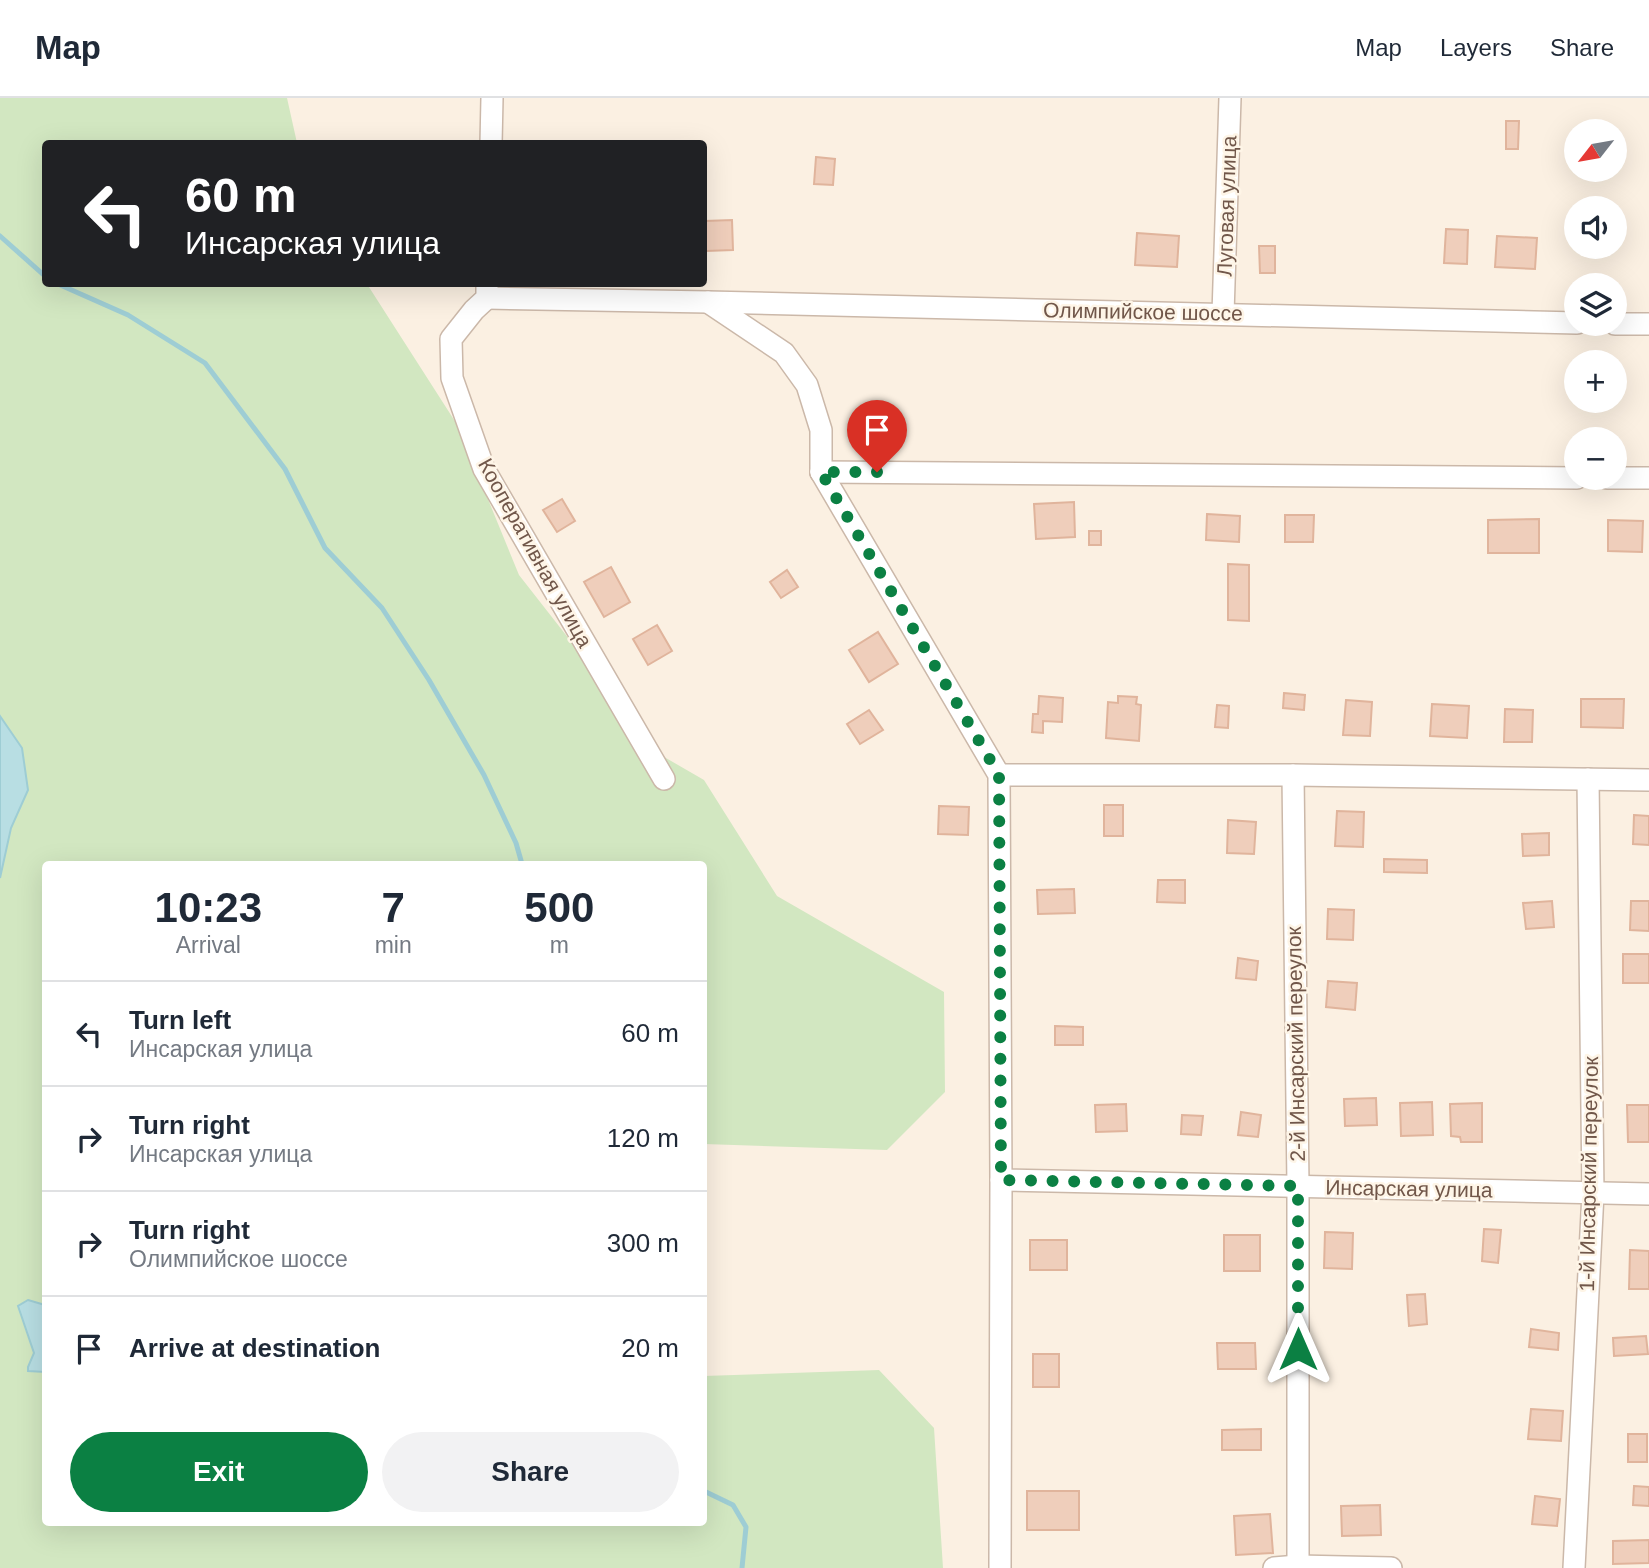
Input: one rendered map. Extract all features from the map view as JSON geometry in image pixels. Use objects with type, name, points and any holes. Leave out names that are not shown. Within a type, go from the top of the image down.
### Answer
[{"type":"street","points":[[491,140],[492,98]]},
{"type":"street","name":"Луговая улица","points":[[1223,314],[1230,98]]},
{"type":"street","name":"Олимпийское шоссе","points":[[487,291],[708,302],[1564,323]]},
{"type":"street","name":"Кооперативная улица","points":[[487,291],[451,339],[452,378],[484,469],[664,779]]},
{"type":"street","points":[[708,302],[784,354],[807,384],[821,430],[821,472],[999,775],[1000,1568]]},
{"type":"street","points":[[1627,324],[1649,324]]},
{"type":"street","points":[[821,472],[1564,478]]},
{"type":"street","points":[[1627,478],[1649,478]]},
{"type":"street","points":[[999,775],[1293,775],[1649,780]]},
{"type":"street","name":"2-й Инсарский переулок","points":[[1293,775],[1298,1186],[1298,1566]]},
{"type":"street","name":"1-й Инсарский переулок","points":[[1574,1568],[1592,1193],[1588,779]]},
{"type":"street","name":"Инсарская улица","points":[[1001,1180],[1649,1194]]},
{"type":"street","points":[[1274,1568],[1391,1568]]},
{"type":"green space","points":[[0,98],[287,98],[296,140],[42,140],[42,287],[369,287],[458,426],[519,575],[659,754],[704,780],[777,896],[944,992],[945,1092],[887,1150],[707,1144],[707,861],[42,861],[42,1526],[707,1526],[707,1376],[879,1370],[934,1428],[943,1568],[0,1568]]},
{"type":"water","points":[[0,716],[22,748],[28,790],[11,828],[0,878]]},
{"type":"water","points":[[28,1300],[42,1304],[42,1372],[28,1371],[34,1353],[18,1306]]},
{"type":"building","points":[[1506,121],[1519,121],[1518,149],[1506,149]]},
{"type":"building","points":[[816,157],[835,159],[833,185],[814,184]]},
{"type":"building","points":[[732,220],[733,250],[707,251],[707,221]]},
{"type":"building","points":[[1446,229],[1468,230],[1467,264],[1444,263]]},
{"type":"building","points":[[1137,233],[1179,236],[1177,267],[1135,265]]},
{"type":"building","points":[[1497,236],[1537,238],[1535,269],[1495,267]]},
{"type":"building","points":[[1259,246],[1275,246],[1275,273],[1260,273]]},
{"type":"building","points":[[562,499],[575,521],[557,532],[543,510]]},
{"type":"building","points":[[1074,502],[1075,537],[1036,539],[1034,504]]},
{"type":"building","points":[[1207,514],[1240,516],[1239,542],[1206,540]]},
{"type":"building","points":[[1285,515],[1314,515],[1313,542],[1285,542]]},
{"type":"building","points":[[1539,519],[1539,553],[1488,553],[1488,520]]},
{"type":"building","points":[[1608,520],[1643,521],[1642,552],[1608,551]]},
{"type":"building","points":[[1089,531],[1101,531],[1101,545],[1089,545]]},
{"type":"building","points":[[1228,564],[1249,565],[1249,621],[1228,620]]},
{"type":"building","points":[[611,567],[630,602],[604,617],[584,582]]},
{"type":"building","points":[[787,570],[798,587],[781,598],[770,582]]},
{"type":"building","points":[[657,625],[672,651],[648,665],[633,639]]},
{"type":"building","points":[[878,632],[898,664],[869,682],[849,650]]},
{"type":"building","points":[[1284,693],[1305,695],[1304,710],[1283,708]]},
{"type":"building","points":[[1039,696],[1063,698],[1062,722],[1043,721],[1043,733],[1032,732],[1033,714],[1038,714]]},
{"type":"building","points":[[1118,696],[1137,697],[1136,704],[1141,705],[1139,741],[1106,738],[1108,702],[1118,703]]},
{"type":"building","points":[[1581,699],[1624,699],[1623,728],[1581,727]]},
{"type":"building","points":[[1346,700],[1372,702],[1370,736],[1343,735]]},
{"type":"building","points":[[1432,704],[1469,706],[1467,738],[1430,736]]},
{"type":"building","points":[[1217,705],[1229,706],[1228,728],[1215,727]]},
{"type":"building","points":[[1505,709],[1533,710],[1532,742],[1504,742]]},
{"type":"building","points":[[869,710],[883,730],[860,744],[847,724]]},
{"type":"building","points":[[1104,805],[1123,805],[1123,836],[1104,836]]},
{"type":"building","points":[[939,806],[969,807],[968,835],[938,834]]},
{"type":"building","points":[[1337,811],[1364,812],[1363,847],[1335,846]]},
{"type":"building","points":[[1634,815],[1649,816],[1649,845],[1633,844]]},
{"type":"building","points":[[1228,820],[1256,822],[1254,854],[1227,853]]},
{"type":"building","points":[[1549,833],[1549,855],[1523,856],[1522,834]]},
{"type":"building","points":[[1384,859],[1427,860],[1427,873],[1384,872]]},
{"type":"building","points":[[1158,880],[1185,880],[1185,903],[1157,902]]},
{"type":"building","points":[[1074,889],[1075,913],[1038,914],[1037,890]]},
{"type":"building","points":[[1552,901],[1554,927],[1526,929],[1523,903]]},
{"type":"building","points":[[1631,901],[1649,901],[1649,931],[1630,930]]},
{"type":"building","points":[[1328,909],[1354,910],[1353,940],[1327,939]]},
{"type":"building","points":[[1623,954],[1649,954],[1649,983],[1623,983]]},
{"type":"building","points":[[1238,958],[1258,961],[1256,980],[1236,978]]},
{"type":"building","points":[[1328,981],[1357,983],[1355,1010],[1326,1007]]},
{"type":"building","points":[[1055,1026],[1083,1027],[1083,1045],[1055,1045]]},
{"type":"building","points":[[1376,1098],[1377,1125],[1345,1126],[1344,1099]]},
{"type":"building","points":[[1432,1102],[1433,1135],[1401,1136],[1400,1103]]},
{"type":"building","points":[[1482,1103],[1482,1142],[1461,1142],[1460,1137],[1451,1136],[1450,1104]]},
{"type":"building","points":[[1126,1104],[1127,1131],[1096,1132],[1095,1105]]},
{"type":"building","points":[[1627,1105],[1649,1105],[1649,1142],[1628,1142]]},
{"type":"building","points":[[1241,1112],[1261,1115],[1258,1137],[1238,1135]]},
{"type":"building","points":[[1182,1115],[1203,1116],[1201,1135],[1181,1134]]},
{"type":"building","points":[[1484,1229],[1501,1230],[1498,1263],[1482,1261]]},
{"type":"building","points":[[1325,1232],[1353,1233],[1352,1269],[1324,1268]]},
{"type":"building","points":[[1224,1235],[1260,1235],[1260,1271],[1224,1271]]},
{"type":"building","points":[[1030,1240],[1067,1240],[1067,1270],[1030,1270]]},
{"type":"building","points":[[1630,1250],[1649,1251],[1649,1289],[1629,1289]]},
{"type":"building","points":[[1425,1294],[1427,1324],[1409,1326],[1407,1295]]},
{"type":"building","points":[[1531,1329],[1559,1333],[1558,1350],[1529,1347]]},
{"type":"building","points":[[1646,1336],[1648,1354],[1614,1356],[1613,1338]]},
{"type":"building","points":[[1217,1343],[1255,1343],[1256,1369],[1218,1369]]},
{"type":"building","points":[[1033,1354],[1059,1354],[1059,1387],[1033,1387]]},
{"type":"building","points":[[1531,1409],[1563,1411],[1561,1441],[1528,1439]]},
{"type":"building","points":[[1261,1429],[1261,1450],[1222,1450],[1222,1430]]},
{"type":"building","points":[[1628,1434],[1647,1434],[1647,1462],[1628,1462]]},
{"type":"building","points":[[1634,1486],[1649,1487],[1649,1506],[1633,1505]]},
{"type":"building","points":[[1027,1491],[1079,1491],[1079,1530],[1027,1530]]},
{"type":"building","points":[[1535,1496],[1560,1499],[1557,1526],[1532,1524]]},
{"type":"building","points":[[1380,1505],[1381,1535],[1342,1536],[1341,1506]]},
{"type":"building","points":[[1270,1514],[1273,1553],[1236,1555],[1234,1516]]},
{"type":"building","points":[[1649,1540],[1649,1563],[1613,1564],[1613,1541]]},
{"type":"waterway","points":[[0,236],[42,273]]},
{"type":"waterway","points":[[65,287],[128,315],[205,363],[285,469],[325,548],[382,608],[429,680],[484,775],[516,843],[521,861]]},
{"type":"waterway","points":[[707,1492],[733,1505],[746,1527],[742,1568]]},
{"type":"route","points":[[877,472],[821,472],[999,775],[1001,1180],[1298,1186],[1298,1349]]}]
